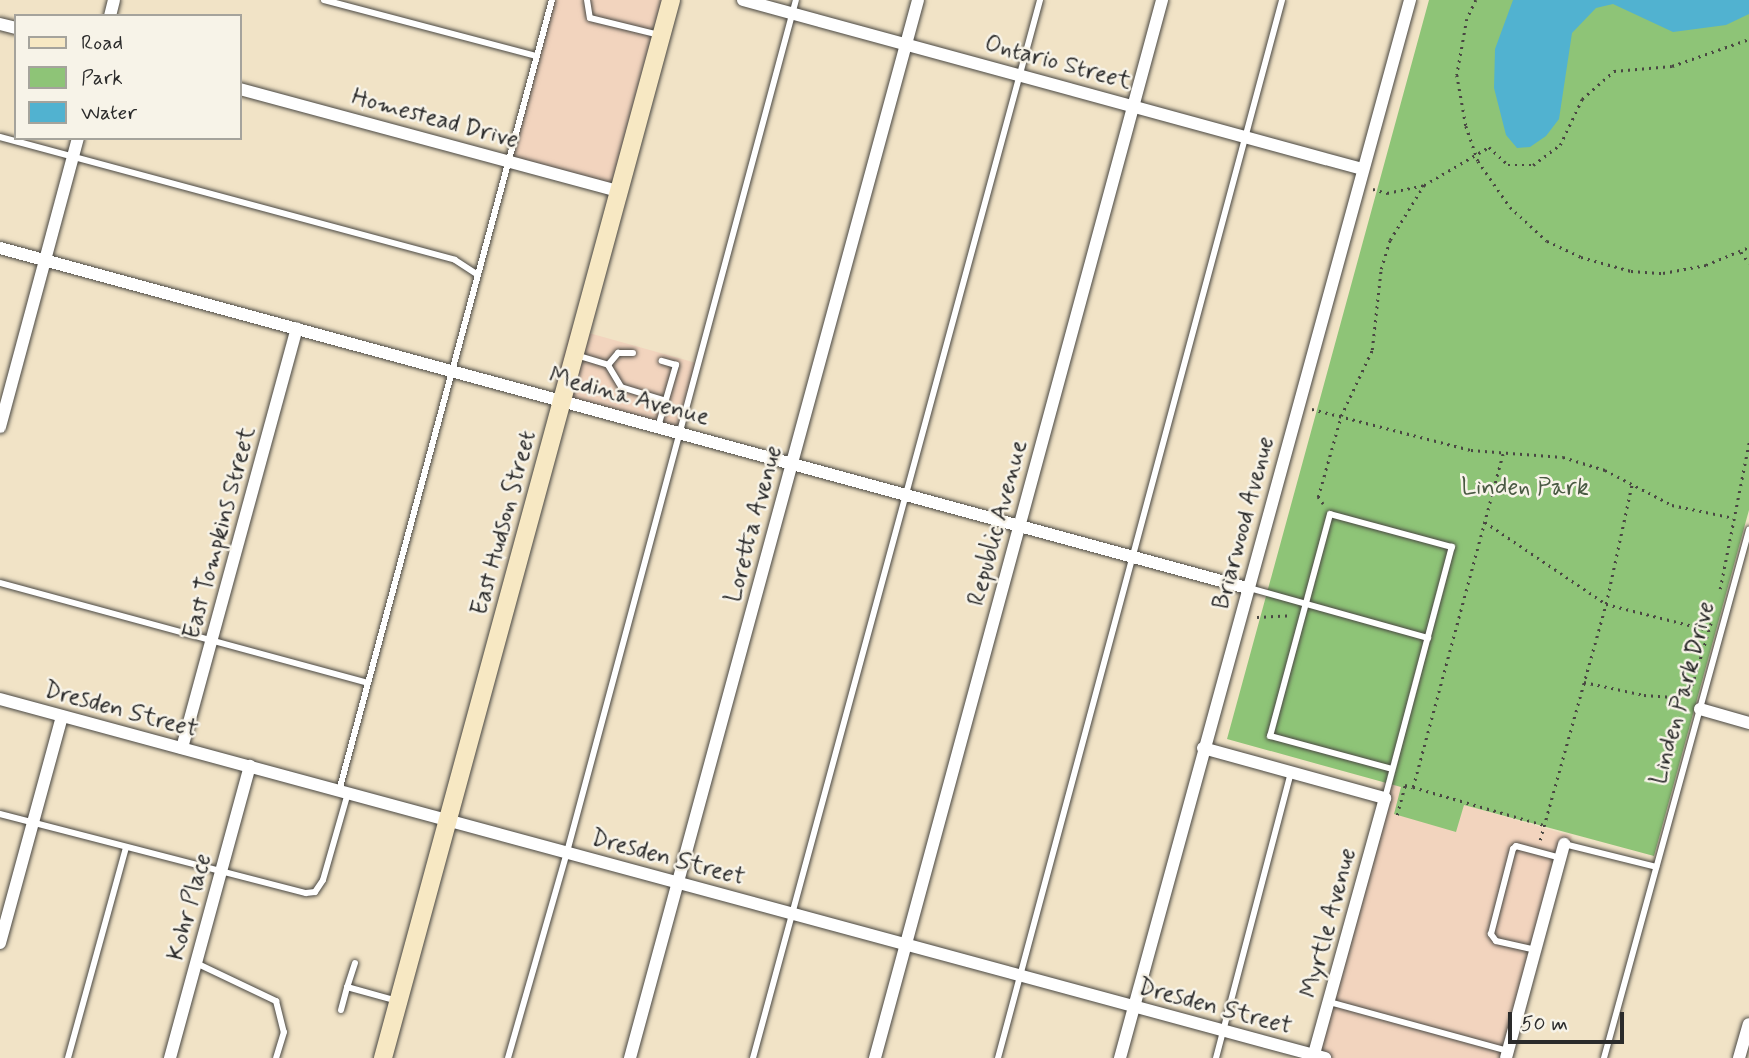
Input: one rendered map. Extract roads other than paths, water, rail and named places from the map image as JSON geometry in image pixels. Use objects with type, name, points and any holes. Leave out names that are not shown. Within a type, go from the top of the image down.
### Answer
[{"type":"main road","name":"East Hudson Street","points":[[383,1058],[671,0]]},
{"type":"street","name":"Ontario Street","points":[[743,0],[1133,104],[1362,169]]},
{"type":"street","name":"Loretta Avenue","points":[[630,1058],[918,0]]},
{"type":"street","name":"Republic Avenue","points":[[875,1058],[1162,0]]},
{"type":"street","name":"Briarwood Avenue","points":[[1120,1058],[1410,0]]},
{"type":"street","name":"Homestead Drive","points":[[242,90],[619,191]]},
{"type":"street","points":[[0,427],[5,390],[45,260],[77,140]]},
{"type":"street","name":"Medina Avenue","points":[[0,248],[1247,588]]},
{"type":"street","name":"East Tompkins Street","points":[[182,748],[297,328]]},
{"type":"street","name":"Dresden Street","points":[[0,699],[1317,1057]]},
{"type":"street","points":[[1702,703],[1749,723]]},
{"type":"street","points":[[0,943],[62,716]]},
{"type":"street","points":[[1203,748],[1385,798]]},
{"type":"street","name":"Kohr Place","points":[[170,1058],[250,766]]},
{"type":"street","name":"Myrtle Avenue","points":[[1317,1057],[1329,1002],[1385,798]]},
{"type":"street","points":[[1507,1055],[1564,844]]},
{"type":"street","points":[[1740,1058],[1749,1024]]},
{"type":"lane","points":[[324,0],[536,57]]},
{"type":"lane","points":[[0,814],[221,873],[315,892],[343,792],[368,683],[552,0]]},
{"type":"lane","points":[[587,0],[590,18],[661,36]]},
{"type":"lane","points":[[508,1058],[567,852],[796,0]]},
{"type":"lane","points":[[753,1058],[1040,0]]},
{"type":"lane","points":[[998,1058],[1282,0]]},
{"type":"lane","points":[[0,137],[455,260],[478,275]]},
{"type":"lane","points":[[608,365],[618,353],[633,353]]},
{"type":"lane","points":[[575,355],[608,365],[621,387],[666,401]]},
{"type":"lane","points":[[658,427],[676,365],[662,361]]},
{"type":"lane","points":[[1385,798],[1452,547],[1329,514],[1270,736],[1392,769]]},
{"type":"lane","name":"Linden Park Drive","points":[[1604,1058],[1749,530]]},
{"type":"lane","points":[[0,583],[368,683]]},
{"type":"lane","points":[[1247,588],[1428,638]]},
{"type":"lane","points":[[1216,1058],[1291,772]]},
{"type":"lane","points":[[1564,844],[1656,867]]},
{"type":"lane","points":[[68,1058],[126,848]]},
{"type":"lane","points":[[1536,950],[1496,941],[1491,934],[1513,849],[1561,858]]},
{"type":"lane","points":[[197,963],[276,1001],[284,1032],[275,1058]]},
{"type":"lane","points":[[341,1010],[355,963]]},
{"type":"lane","points":[[347,987],[398,1002]]},
{"type":"lane","points":[[1329,1002],[1507,1055]]},
{"type":"water","points":[[1513,0],[1749,0],[1749,14],[1726,25],[1673,32],[1613,4],[1596,8],[1572,33],[1559,119],[1546,136],[1530,147],[1517,148],[1506,135],[1494,88],[1495,49]]},
{"type":"park label","name":"Linden Park","points":[[1525,488]]}]
